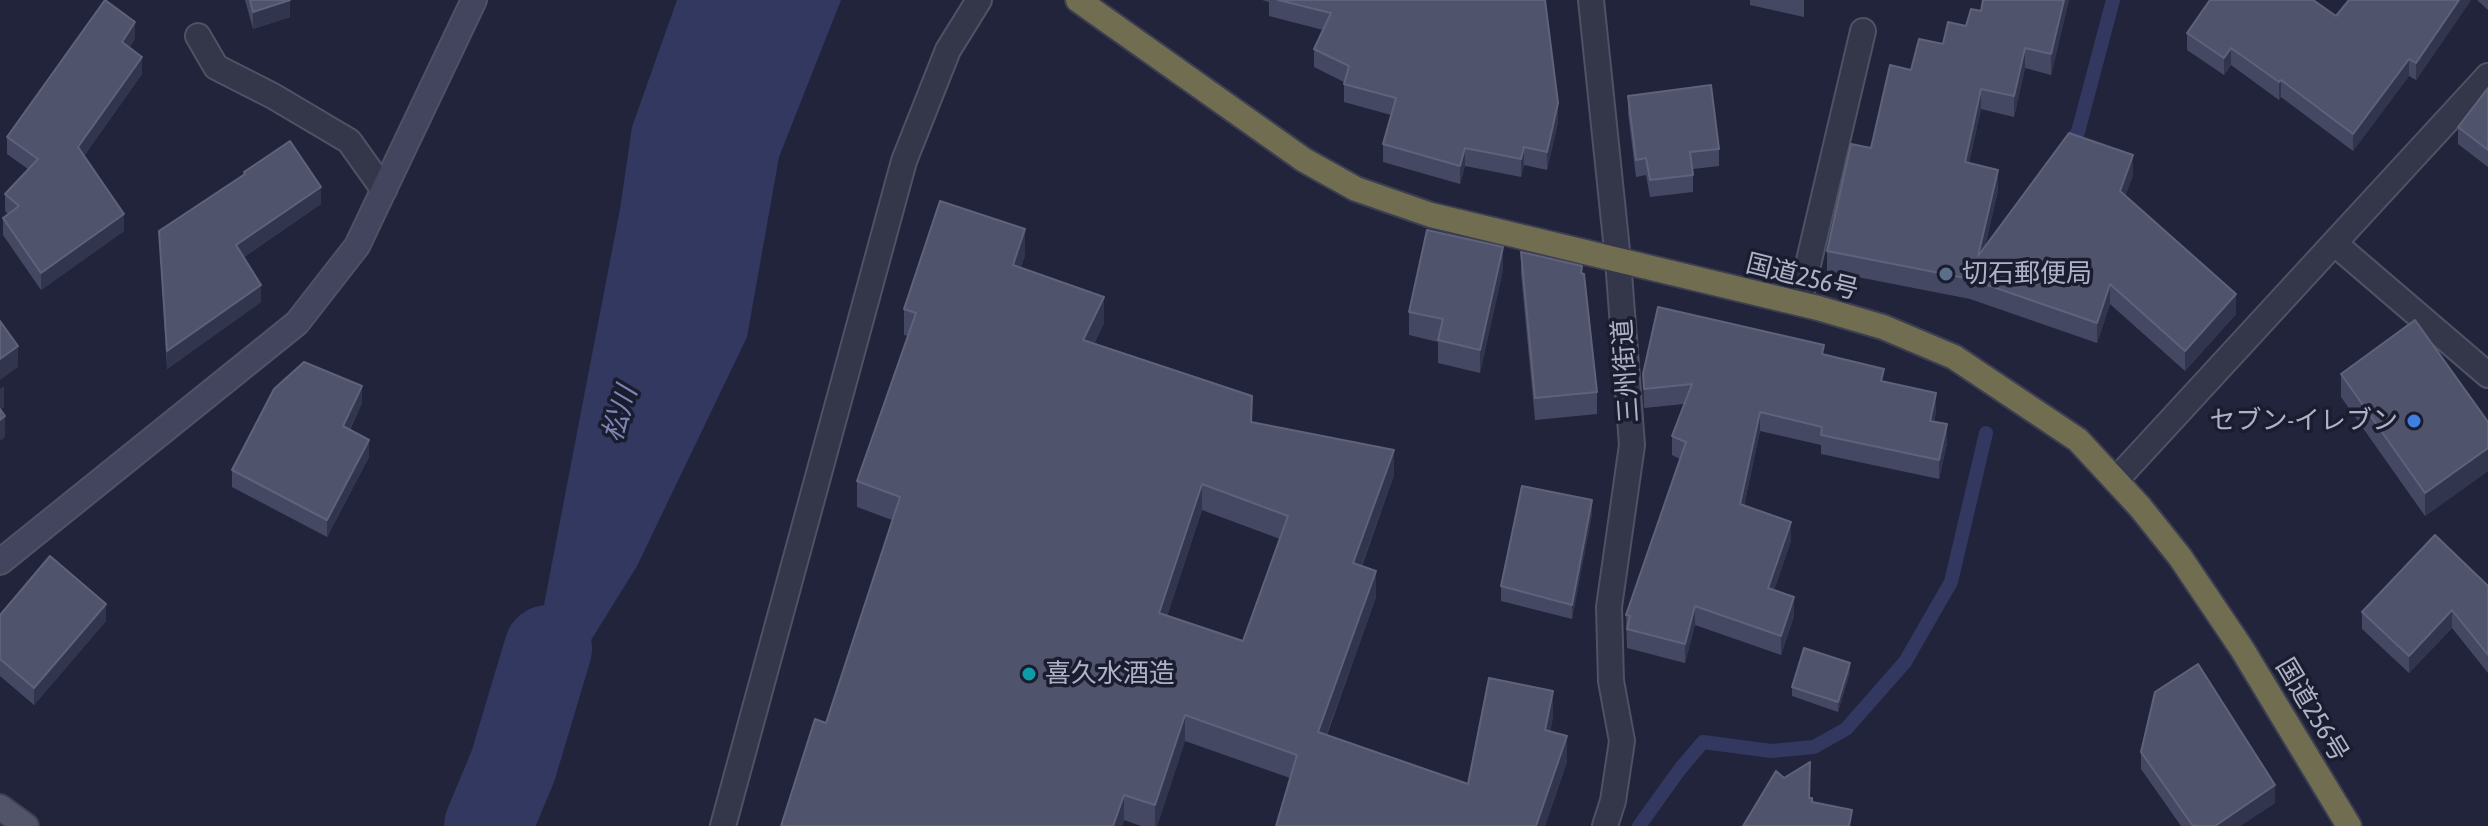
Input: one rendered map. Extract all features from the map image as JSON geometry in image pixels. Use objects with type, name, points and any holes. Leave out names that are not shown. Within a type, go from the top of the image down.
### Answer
[{"type":"highway","name":"国道256号","points":[[1078,0],[1304,160],[1356,189],[1431,215],[1799,303],[1883,327],[1954,357],[2078,440],[2116,480],[2180,557],[2242,649],[2349,826]]},
{"type":"main road","points":[[0,807],[26,826]]},
{"type":"street","points":[[0,562],[297,323],[357,246],[474,0]]},
{"type":"street","points":[[723,826],[904,161],[948,50],[979,0]]},
{"type":"street","name":"三州街道","points":[[1591,0],[1618,260],[1632,445],[1609,607],[1611,681],[1622,741],[1613,801],[1605,826]]},
{"type":"street","points":[[1799,303],[1863,31]]},
{"type":"street","points":[[198,36],[216,67],[349,141],[384,190]]},
{"type":"street","points":[[2116,480],[2488,76]]},
{"type":"street","points":[[2334,243],[2488,375]]},
{"type":"water","points":[[677,0],[841,0],[779,157],[747,337],[637,566],[513,766],[620,209],[632,127]]},
{"type":"building","points":[[105,0],[135,22],[122,42],[142,57],[78,147],[124,214],[41,273],[3,218],[19,206],[5,194],[38,159],[7,137]]},
{"type":"building","points":[[250,0],[290,0],[253,12]]},
{"type":"building","points":[[1278,0],[1545,0],[1558,103],[1547,152],[1524,147],[1521,159],[1465,148],[1460,166],[1383,144],[1396,98],[1344,84],[1349,66],[1314,49],[1331,13]]},
{"type":"building","points":[[1983,0],[2064,0],[2051,54],[2025,48],[2014,96],[1981,89],[1965,162],[1998,170],[1978,256],[2069,133],[2133,155],[2120,191],[2236,294],[2185,351],[2110,284],[2097,323],[1970,279],[1827,251],[1851,144],[1871,148],[1890,65],[1911,70],[1919,39],[1943,44],[1948,22],[1966,26],[1971,9],[1981,11]]},
{"type":"building","points":[[2210,0],[2313,0],[2336,16],[2349,0],[2459,0],[2416,63],[2409,59],[2353,134],[2281,80],[2279,82],[2231,48],[2224,58],[2187,33]]},
{"type":"building","points":[[1711,85],[1719,149],[1690,152],[1693,175],[1650,180],[1646,158],[1636,160],[1628,96]]},
{"type":"building","points":[[2488,88],[2488,150],[2458,127]]},
{"type":"building","points":[[290,141],[321,187],[236,245],[261,285],[167,351],[159,231]]},
{"type":"building","points":[[940,201],[1025,229],[1013,265],[1104,297],[1083,340],[1252,396],[1251,422],[1394,450],[1353,563],[1376,571],[1318,732],[1468,784],[1489,678],[1553,691],[1545,730],[1567,736],[1536,826],[1276,826],[1297,755],[1185,715],[1155,805],[1124,795],[1113,826],[781,826],[815,719],[826,723],[900,497],[857,481],[916,313],[904,309]],"holes":[[[1202,484],[1288,516],[1243,641],[1159,613]]]},
{"type":"building","points":[[1427,230],[1503,247],[1480,350],[1438,340],[1443,319],[1409,312]]},
{"type":"building","points":[[1521,252],[1582,266],[1597,392],[1535,398]]},
{"type":"building","points":[[1658,307],[1824,345],[1822,354],[1884,369],[1881,381],[1936,393],[1930,421],[1947,424],[1939,460],[1821,435],[1822,427],[1760,412],[1740,504],[1791,522],[1768,588],[1794,597],[1781,636],[1695,606],[1685,644],[1627,629],[1630,616],[1626,615],[1686,442],[1672,436],[1692,384],[1644,389],[1643,374]]},
{"type":"building","name":"セブン-イレブン","points":[[2415,320],[2488,422],[2488,448],[2425,493],[2341,374]]},
{"type":"building","points":[[0,321],[18,346],[0,359]]},
{"type":"building","points":[[304,362],[362,386],[343,426],[369,440],[327,520],[232,470],[274,389]]},
{"type":"building","points":[[1522,486],[1592,500],[1572,605],[1501,586]]},
{"type":"building","points":[[2435,535],[2488,586],[2488,655],[2452,610],[2409,656],[2362,612]]},
{"type":"building","points":[[50,556],[106,604],[34,688],[0,659],[0,615]]},
{"type":"building","points":[[1804,648],[1850,663],[1838,702],[1792,687]]},
{"type":"building","points":[[2198,664],[2275,785],[2215,826],[2193,826],[2141,752],[2155,692]]},
{"type":"building","points":[[1810,762],[1809,798],[1812,802],[1852,810],[1849,826],[1743,826],[1776,771],[1784,778]]},
{"type":"waterway","points":[[2066,148],[2078,132],[2113,0]]},
{"type":"waterway","points":[[1639,826],[1703,742],[1771,751],[1814,747],[1846,729],[1905,662],[1951,582],[1986,433]]},
{"type":"waterway","name":"松川","points":[[488,826],[513,766],[548,649]]},
{"type":"place","name":"切石郵便局","points":[[1946,274]]},
{"type":"place","name":"セブン-イレブン","points":[[2414,421]]},
{"type":"place","name":"喜久水酒造","points":[[1029,674]]}]
